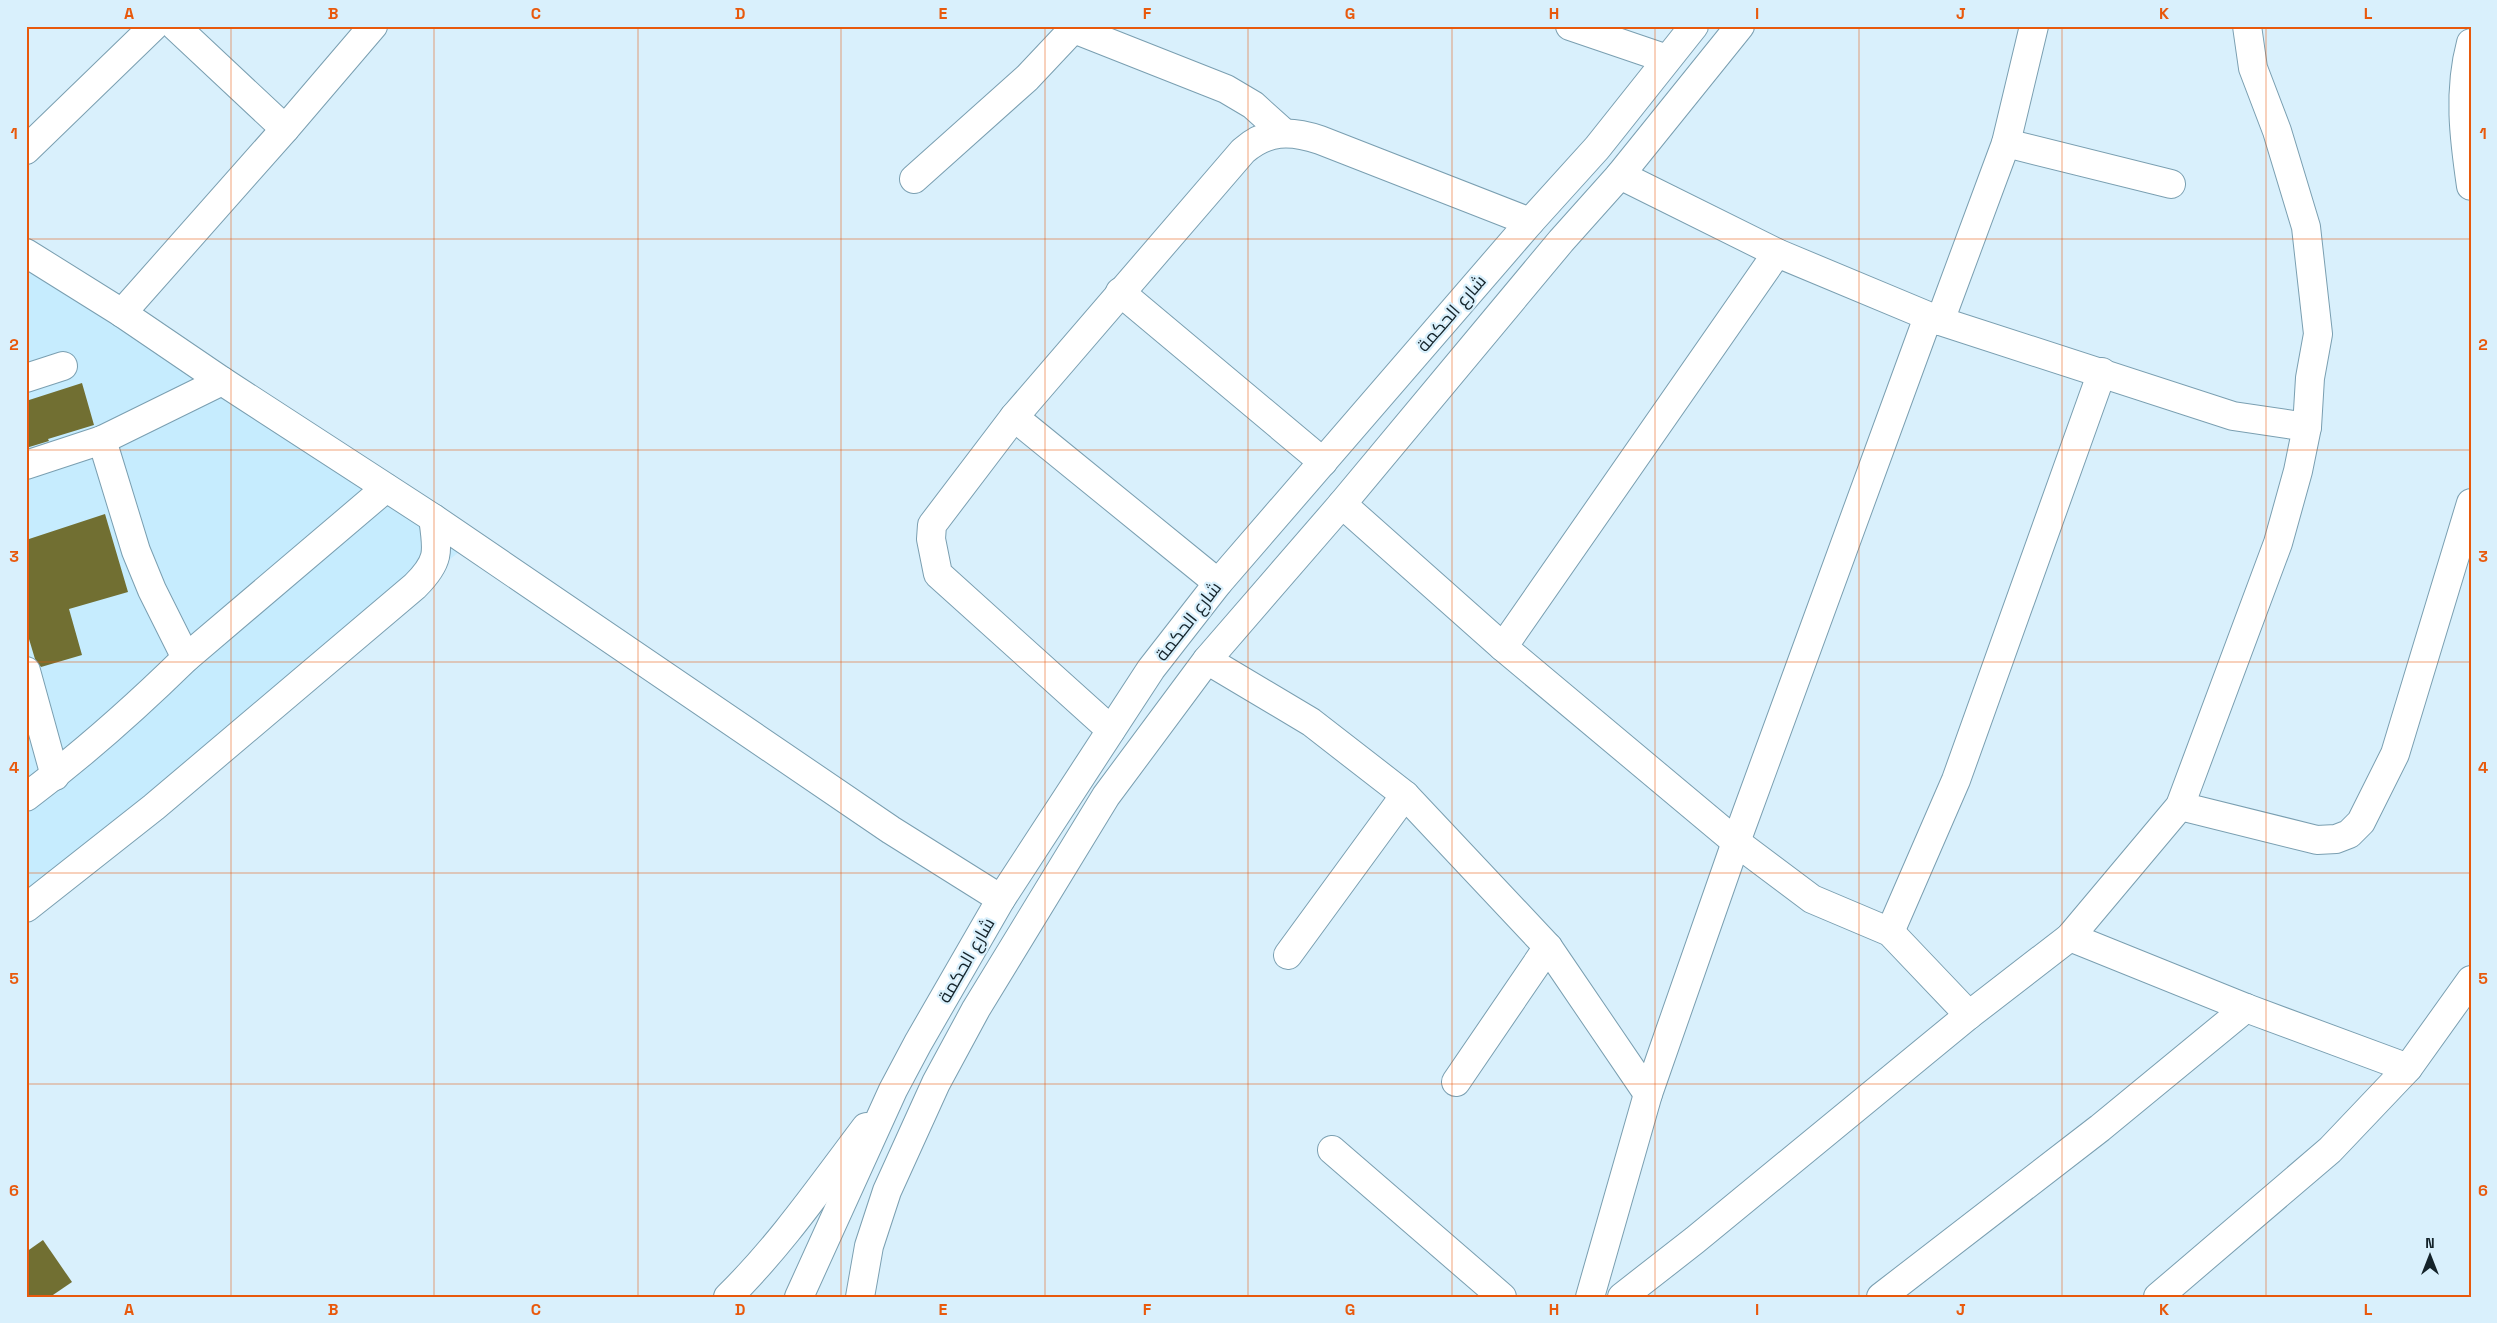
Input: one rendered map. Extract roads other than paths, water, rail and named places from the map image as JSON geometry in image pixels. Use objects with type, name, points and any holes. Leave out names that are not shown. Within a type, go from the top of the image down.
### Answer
[{"type":"street","points":[[26,150],[154,26]]},
{"type":"street","points":[[175,26],[285,129]]},
{"type":"street","points":[[122,313],[285,129],[372,26]]},
{"type":"street","points":[[1570,26],[1667,59]]},
{"type":"street","name":"شارع الحكمة","points":[[799,1297],[893,1090],[936,1010],[1001,899],[1151,669],[1218,583],[1530,222],[1597,148],[1694,26]]},
{"type":"street","name":"شارع الحكمة","points":[[860,1297],[868,1246],[884,1200],[936,1083],[976,1008],[1106,796],[1207,660],[1342,504],[1555,248],[1620,175],[1740,26]]},
{"type":"street","points":[[1590,1297],[1648,1094],[1736,842],[1934,319],[2006,142],[2034,26]]},
{"type":"street","points":[[1622,1297],[1695,1240],[1969,1015],[2070,937],[2180,806],[2278,543],[2298,471],[2307,427],[2310,378],[2318,334],[2306,227],[2277,131],[2253,68],[2247,26]]},
{"type":"street","points":[[914,179],[1027,78],[1075,28],[1226,90],[1253,105],[1284,134]]},
{"type":"street","points":[[2471,43],[2463,94],[2463,131],[2471,186]]},
{"type":"street","points":[[1111,730],[938,574],[931,539],[932,525],[1014,416],[1243,151],[1262,137],[1300,134],[1320,140],[1530,222]]},
{"type":"street","points":[[2006,142],[2171,184]]},
{"type":"street","points":[[1620,175],[1777,253],[1934,319],[2233,416],[2307,427]]},
{"type":"street","points":[[26,253],[122,313],[222,382],[433,518],[891,830],[1001,899]]},
{"type":"street","points":[[1503,647],[1777,253]]},
{"type":"street","points":[[1120,292],[1323,462]]},
{"type":"street","points":[[26,378],[63,366]]},
{"type":"street","points":[[1890,932],[1956,780],[2102,372]]},
{"type":"street","points":[[26,465],[102,440],[222,382]]},
{"type":"street","points":[[1014,416],[1218,583]]},
{"type":"street","points":[[102,440],[136,551],[186,658]]},
{"type":"street","points":[[26,797],[55,776],[159,685],[186,658],[386,488]]},
{"type":"street","points":[[2180,806],[2317,840],[2336,839],[2349,834],[2361,822],[2395,754],[2471,503]]},
{"type":"street","points":[[1342,504],[1503,647],[1736,842],[1812,899],[1890,932],[1969,1015]]},
{"type":"street","points":[[26,908],[154,807],[415,586],[430,571],[435,559],[437,546],[433,518]]},
{"type":"street","points":[[1207,660],[1311,722],[1405,795],[1548,947],[1648,1094]]},
{"type":"street","points":[[26,671],[55,776]]},
{"type":"street","points":[[1288,955],[1405,795]]},
{"type":"street","points":[[2070,937],[2246,1008],[2408,1068]]},
{"type":"street","points":[[1456,1082],[1548,947]]},
{"type":"street","points":[[2158,1297],[2330,1150],[2408,1068],[2471,980]]},
{"type":"street","points":[[1881,1297],[2100,1128],[2246,1008]]},
{"type":"street","points":[[728,1297],[809,1204],[893,1090]]},
{"type":"street","points":[[1332,1150],[1502,1297]]}]
